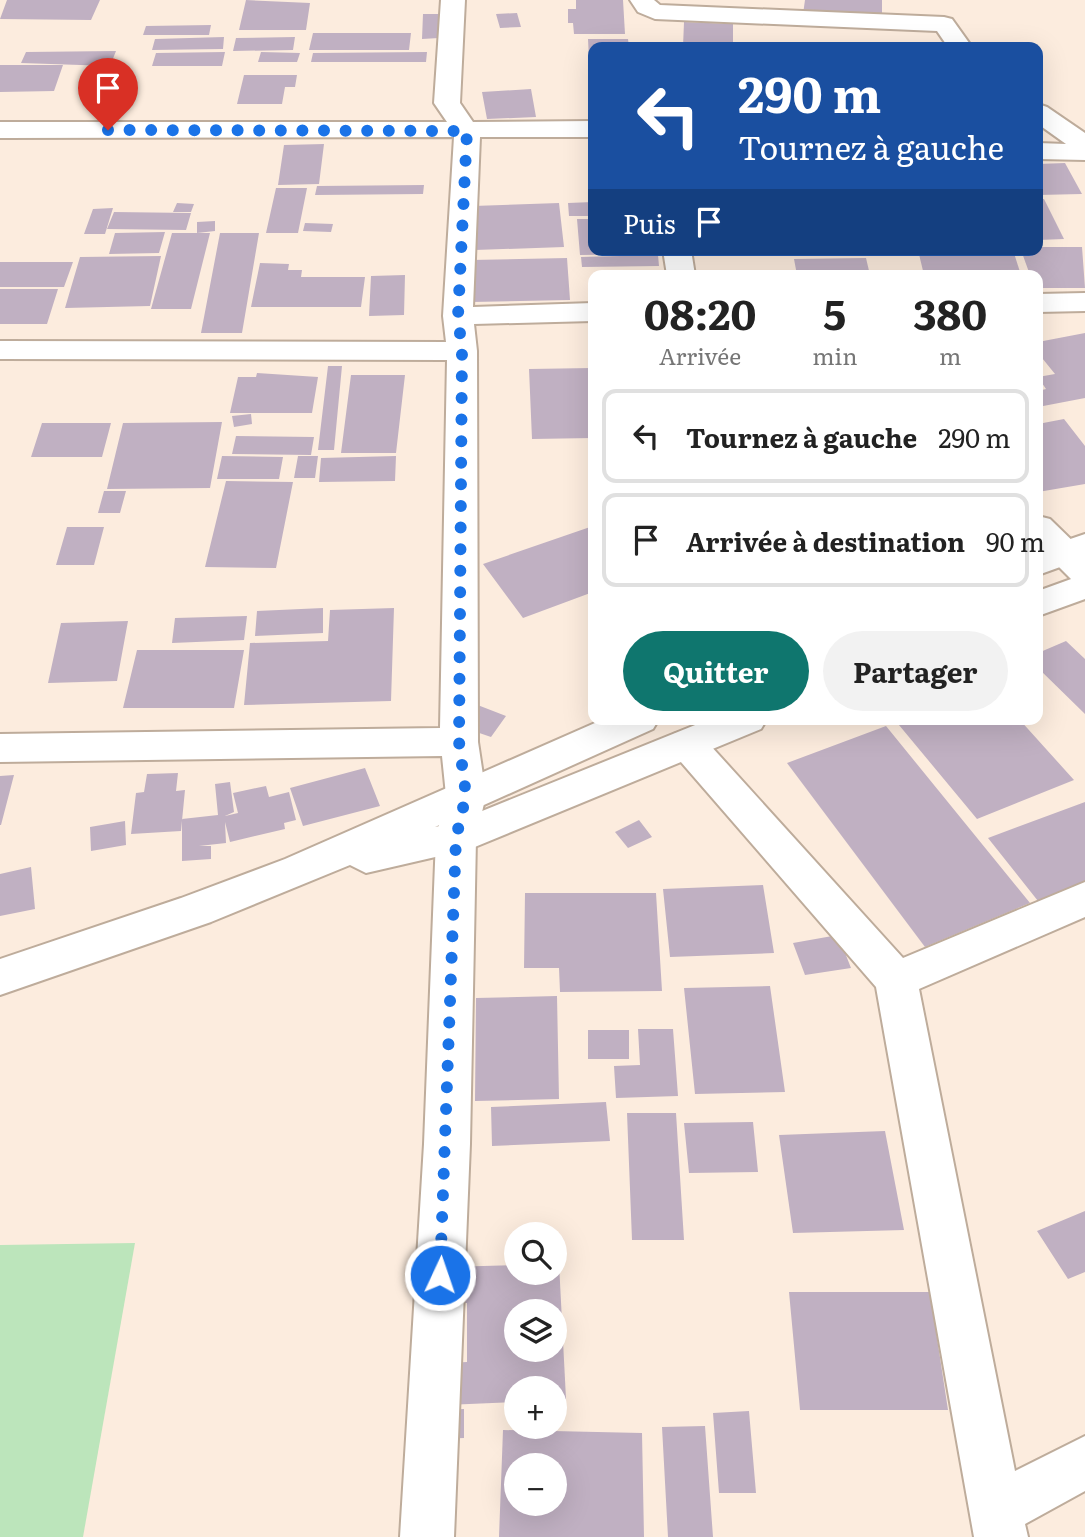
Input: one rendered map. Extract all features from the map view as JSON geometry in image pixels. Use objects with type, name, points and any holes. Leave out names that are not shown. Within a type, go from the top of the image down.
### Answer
[{"type":"street","points":[[426,1537],[447,1144],[456,838],[466,795],[459,742],[462,351],[458,316],[467,131],[447,103],[453,0]]},
{"type":"street","points":[[642,0],[646,7],[655,12],[817,21],[949,16]]},
{"type":"street","points":[[868,42],[949,16]]},
{"type":"street","points":[[949,16],[958,42]]},
{"type":"street","points":[[1043,116],[1085,145]]},
{"type":"street","points":[[0,130],[588,129]]},
{"type":"street","points":[[1043,150],[1085,152]]},
{"type":"street","points":[[1043,303],[1085,302]]},
{"type":"street","points":[[458,316],[588,312]]},
{"type":"street","points":[[0,349],[462,351]]},
{"type":"street","points":[[1043,532],[1068,559]]},
{"type":"street","points":[[1043,602],[1085,586]]},
{"type":"street","points":[[0,977],[196,910],[299,870],[626,725]]},
{"type":"street","points":[[299,870],[456,838],[733,725]]},
{"type":"street","points":[[0,748],[459,742]]},
{"type":"street","points":[[687,744],[896,980],[998,1524],[1085,1462]]},
{"type":"street","points":[[896,980],[1085,899]]},
{"type":"green space","points":[[135,1243],[83,1537],[0,1537],[0,1245]]},
{"type":"building","points":[[7,0],[100,0],[91,20],[0,19]]},
{"type":"building","points":[[246,0],[310,3],[306,30],[239,30]]},
{"type":"building","points":[[576,0],[623,0],[625,34],[574,34],[573,23],[568,23],[568,9],[576,9]]},
{"type":"building","points":[[805,0],[882,0],[882,19],[803,14]]},
{"type":"building","points":[[517,13],[521,27],[500,28],[496,14]]},
{"type":"building","points":[[423,14],[439,14],[439,38],[422,39]]},
{"type":"building","points":[[684,22],[733,24],[733,42],[683,42]]},
{"type":"building","points":[[211,25],[209,35],[143,35],[146,26]]},
{"type":"building","points":[[313,33],[411,33],[409,50],[309,50]]},
{"type":"building","points":[[224,37],[223,49],[152,50],[155,39]]},
{"type":"building","points":[[295,37],[293,50],[233,51],[236,38]]},
{"type":"building","points":[[588,39],[628,39],[628,42],[588,42]]},
{"type":"building","points":[[116,51],[110,66],[21,63],[26,52]]},
{"type":"building","points":[[225,52],[222,66],[152,66],[156,53]]},
{"type":"building","points":[[261,52],[300,53],[297,62],[258,62]]},
{"type":"building","points":[[427,52],[426,62],[311,62],[313,53]]},
{"type":"building","points":[[0,65],[63,65],[54,91],[0,92]]},
{"type":"building","points":[[244,75],[297,75],[295,87],[285,87],[282,104],[237,104]]},
{"type":"building","points":[[531,89],[536,117],[487,119],[482,92]]},
{"type":"building","points":[[324,144],[319,184],[278,185],[284,145]]},
{"type":"building","points":[[1065,163],[1082,194],[1043,195],[1043,164]]},
{"type":"building","points":[[424,185],[423,194],[315,195],[317,186]]},
{"type":"building","points":[[276,188],[307,188],[298,233],[266,233]]},
{"type":"building","points":[[1043,199],[1044,199],[1064,239],[1043,240]]},
{"type":"building","points":[[588,202],[588,216],[569,216],[568,203]]},
{"type":"building","points":[[177,203],[194,204],[191,212],[173,212]]},
{"type":"building","points":[[559,203],[564,247],[475,250],[473,206]]},
{"type":"building","points":[[113,208],[105,234],[84,234],[93,209]]},
{"type":"building","points":[[114,212],[191,213],[186,230],[107,229]]},
{"type":"building","points":[[577,219],[588,219],[588,255],[580,255]]},
{"type":"building","points":[[215,221],[215,231],[197,233],[197,222]]},
{"type":"building","points":[[305,223],[333,224],[331,232],[303,231]]},
{"type":"building","points":[[165,232],[159,253],[109,254],[115,233]]},
{"type":"building","points":[[172,233],[210,233],[191,309],[151,309]]},
{"type":"building","points":[[220,233],[259,233],[242,333],[201,333]]},
{"type":"building","points":[[1043,247],[1082,247],[1085,288],[1043,288],[1043,270],[1028,270],[1023,256],[1043,256]]},
{"type":"building","points":[[161,256],[150,306],[65,308],[80,257]]},
{"type":"building","points":[[658,256],[659,266],[582,267],[581,257]]},
{"type":"building","points":[[919,256],[1015,256],[1019,270],[923,270]]},
{"type":"building","points":[[567,258],[570,300],[471,302],[471,260]]},
{"type":"building","points":[[866,258],[869,270],[796,270],[794,259]]},
{"type":"building","points":[[0,262],[73,262],[64,287],[0,287]]},
{"type":"building","points":[[260,263],[289,264],[288,270],[302,270],[301,277],[365,277],[361,307],[251,307]]},
{"type":"building","points":[[405,275],[404,315],[369,316],[371,276]]},
{"type":"building","points":[[0,289],[58,289],[47,324],[0,324]]},
{"type":"building","points":[[1085,333],[1085,398],[1043,406],[1043,390],[1046,389],[1043,376],[1055,374],[1043,359],[1043,341]]},
{"type":"building","points":[[328,366],[342,366],[334,450],[318,450]]},
{"type":"building","points":[[588,368],[588,438],[532,439],[529,369]]},
{"type":"building","points":[[257,373],[318,377],[312,413],[230,413],[238,377],[256,377]]},
{"type":"building","points":[[351,375],[405,375],[396,453],[341,453]]},
{"type":"building","points":[[251,414],[252,424],[234,427],[232,416]]},
{"type":"building","points":[[1064,419],[1085,446],[1085,484],[1043,491],[1043,423]]},
{"type":"building","points":[[222,422],[210,488],[107,489],[123,423]]},
{"type":"building","points":[[42,423],[111,423],[102,457],[31,457]]},
{"type":"building","points":[[236,436],[314,437],[311,455],[232,454]]},
{"type":"building","points":[[222,456],[283,457],[279,479],[217,479]]},
{"type":"building","points":[[298,456],[318,456],[315,478],[294,478]]},
{"type":"building","points":[[396,456],[395,481],[319,482],[321,458]]},
{"type":"building","points":[[226,481],[293,482],[276,568],[205,567]]},
{"type":"building","points":[[104,491],[126,491],[120,513],[98,513]]},
{"type":"building","points":[[67,527],[104,527],[94,565],[56,565]]},
{"type":"building","points":[[588,528],[588,594],[523,618],[483,564]]},
{"type":"building","points":[[323,608],[323,633],[255,636],[257,611]]},
{"type":"building","points":[[394,608],[391,701],[244,705],[250,643],[328,641],[330,610]]},
{"type":"building","points":[[247,616],[244,640],[172,643],[175,618]]},
{"type":"building","points":[[128,621],[117,681],[48,683],[61,623]]},
{"type":"building","points":[[1066,641],[1085,659],[1085,714],[1043,673],[1043,651]]},
{"type":"building","points":[[137,650],[244,650],[234,708],[123,708]]},
{"type":"building","points":[[475,704],[506,716],[491,737],[459,726]]},
{"type":"building","points":[[899,725],[1024,725],[1074,780],[977,819]]},
{"type":"building","points":[[886,726],[1030,903],[925,947],[787,763]]},
{"type":"building","points":[[365,768],[380,806],[303,826],[290,788]]},
{"type":"building","points":[[178,773],[176,791],[185,790],[181,831],[131,834],[136,793],[144,792],[147,774]]},
{"type":"building","points":[[14,775],[1,825],[0,825],[0,776]]},
{"type":"building","points":[[230,782],[234,812],[225,816],[238,813],[233,793],[266,786],[269,797],[289,792],[296,820],[284,823],[285,829],[230,842],[225,822],[226,843],[199,846],[211,846],[211,859],[182,861],[182,819],[218,815],[215,784]]},
{"type":"building","points":[[1085,802],[1085,882],[1038,901],[988,838]]},
{"type":"building","points":[[639,820],[652,837],[628,848],[615,832]]},
{"type":"building","points":[[125,821],[126,845],[91,851],[90,827]]},
{"type":"building","points":[[31,867],[35,909],[0,916],[0,874]]},
{"type":"building","points":[[763,885],[774,953],[670,957],[663,889]]},
{"type":"building","points":[[525,893],[656,893],[662,991],[560,992],[559,968],[524,968]]},
{"type":"building","points":[[838,935],[851,968],[805,975],[793,943]]},
{"type":"building","points":[[770,986],[785,1092],[695,1094],[684,988]]},
{"type":"building","points":[[557,996],[559,1099],[475,1101],[476,998]]},
{"type":"building","points":[[638,1029],[673,1029],[678,1096],[616,1098],[614,1066],[640,1065]]},
{"type":"building","points":[[588,1030],[629,1030],[629,1059],[588,1059]]},
{"type":"building","points":[[606,1102],[610,1141],[492,1146],[491,1107]]},
{"type":"building","points":[[627,1113],[676,1113],[684,1240],[632,1240]]},
{"type":"building","points":[[753,1122],[758,1172],[689,1173],[684,1123]]},
{"type":"building","points":[[885,1131],[904,1230],[793,1233],[779,1135]]},
{"type":"building","points":[[1085,1211],[1085,1272],[1068,1279],[1037,1231]]},
{"type":"building","points":[[504,1265],[504,1285],[560,1285],[561,1299],[504,1299],[504,1362],[564,1362],[565,1376],[504,1376],[504,1403],[446,1405],[446,1363],[467,1362],[467,1303],[447,1304],[447,1267]]},
{"type":"building","points":[[789,1292],[930,1292],[948,1410],[800,1410]]},
{"type":"building","points":[[464,1409],[464,1438],[438,1439],[438,1410]]},
{"type":"building","points":[[749,1411],[756,1493],[719,1493],[713,1413]]},
{"type":"building","points":[[705,1426],[713,1537],[668,1537],[662,1427]]},
{"type":"building","points":[[503,1430],[504,1439],[567,1439],[567,1431],[642,1433],[644,1537],[499,1537]]},
{"type":"route","points":[[108,130],[467,131],[458,316],[462,351],[459,742],[466,795],[456,838],[447,1144],[440,1275]]}]
